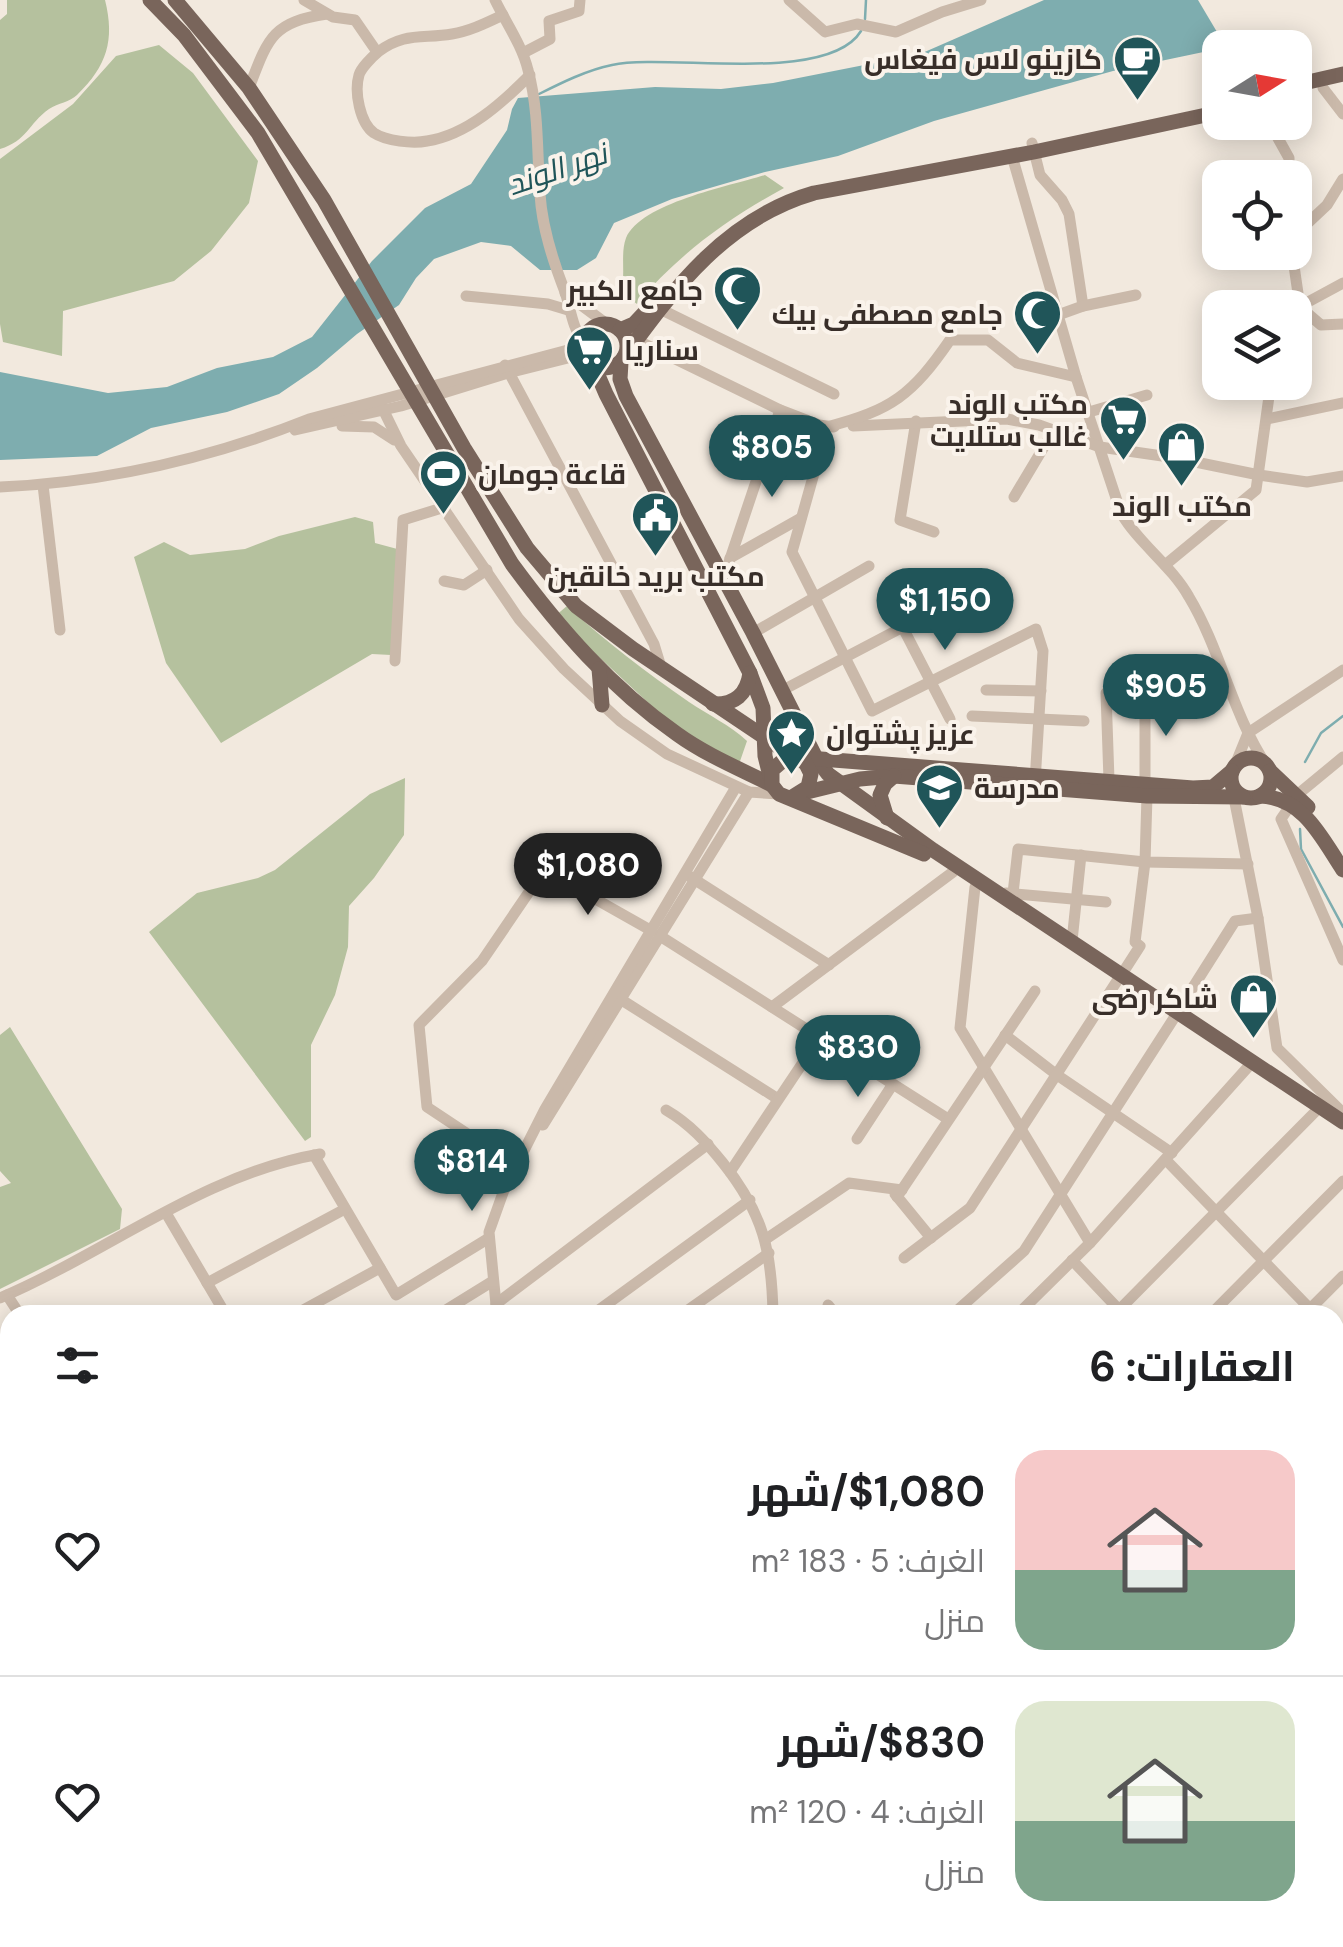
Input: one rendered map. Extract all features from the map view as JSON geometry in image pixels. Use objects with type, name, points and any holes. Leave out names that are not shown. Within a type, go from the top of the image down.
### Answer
[{"type":"main road","points":[[150,0],[184,36],[258,133],[512,564],[560,628],[599,669],[677,735],[953,872],[1343,1122]]},
{"type":"main road","points":[[176,0],[250,88],[341,227],[464,448],[526,548],[576,606],[713,704],[803,758],[886,818],[1007,896],[1120,978]]},
{"type":"main road","points":[[1312,81],[1343,74]]},
{"type":"main road","points":[[1312,91],[1343,83]]},
{"type":"main road","points":[[1032,148],[1202,107]]},
{"type":"main road","points":[[622,332],[660,308],[686,274],[721,242],[792,200],[1202,115]]},
{"type":"main road","points":[[622,332],[638,321],[703,246],[729,226],[788,193],[812,185],[1011,152]]},
{"type":"main road","points":[[622,332],[601,324],[589,330],[586,352],[750,673],[783,789]]},
{"type":"main road","points":[[622,332],[620,379],[626,396],[724,567],[783,690],[810,774],[808,788],[783,789]]},
{"type":"main road","points":[[586,352],[608,368],[622,359]]},
{"type":"main road","points":[[599,669],[602,705]]},
{"type":"main road","points":[[713,704],[724,704],[743,694],[750,673]]},
{"type":"main road","points":[[783,789],[780,759],[803,758],[1146,790],[1239,785],[1294,799],[1343,870]]},
{"type":"main road","points":[[1239,785],[1252,758],[1269,768],[1343,854]]},
{"type":"main road","points":[[783,789],[894,776],[1109,780],[1146,790],[1239,785],[1269,788],[1269,768]]},
{"type":"main road","points":[[886,818],[880,795],[894,776]]},
{"type":"main road","points":[[1255,1067],[1343,1132]]},
{"type":"street","points":[[304,0],[327,14],[355,20],[377,52]]},
{"type":"street","points":[[312,428],[507,369],[586,352],[554,270],[540,197],[530,74],[495,0]]},
{"type":"street","points":[[523,53],[546,43],[550,39],[550,21],[579,12],[580,0]]},
{"type":"street","points":[[789,0],[825,32],[857,24],[896,32],[981,0]]},
{"type":"street","points":[[250,88],[281,28],[291,20],[327,14]]},
{"type":"street","points":[[502,15],[473,29],[448,35],[420,34],[401,39],[377,52],[359,73],[365,123],[376,134],[398,140],[423,142],[444,137],[474,122],[530,74]]},
{"type":"street","points":[[1323,88],[1343,114]]},
{"type":"street","points":[[1032,148],[1044,182],[1062,200],[1069,214],[1083,306]]},
{"type":"street","points":[[1011,152],[1076,377],[1121,513],[1129,528],[1188,595],[1248,734],[1269,768]]},
{"type":"street","points":[[1312,218],[1327,205],[1343,179]]},
{"type":"street","points":[[1312,300],[1343,283]]},
{"type":"street","points":[[565,294],[622,332],[780,410],[827,427],[1007,419],[1054,430],[1100,447],[1259,475],[1306,482],[1343,476]]},
{"type":"street","points":[[1058,315],[1136,295]]},
{"type":"street","points":[[466,296],[548,304],[568,310]]},
{"type":"street","points":[[660,308],[834,394]]},
{"type":"street","points":[[1312,318],[1321,325],[1343,324]]},
{"type":"street","points":[[827,427],[871,414],[896,401],[932,366],[950,340],[988,340],[1017,363],[1076,377]]},
{"type":"street","points":[[507,369],[654,644],[661,666]]},
{"type":"street","points":[[1089,412],[1147,395]]},
{"type":"street","points":[[1165,565],[1256,490],[1270,400]]},
{"type":"street","points":[[1267,419],[1343,403]]},
{"type":"street","points":[[0,487],[43,485],[140,470],[309,419],[381,406]]},
{"type":"street","points":[[381,406],[401,446],[532,634],[602,705],[667,754],[743,789],[783,789]]},
{"type":"street","points":[[724,567],[780,410]]},
{"type":"street","points":[[916,422],[900,520],[934,532]]},
{"type":"street","points":[[276,432],[374,427],[401,446]]},
{"type":"street","points":[[827,427],[792,552],[872,711],[1036,629],[1043,650],[1035,780]]},
{"type":"street","points":[[1014,498],[1054,430]]},
{"type":"street","points":[[43,485],[60,630]]},
{"type":"street","points":[[395,662],[403,520],[445,507]]},
{"type":"street","points":[[724,567],[801,518]]},
{"type":"street","points":[[788,525],[795,540]]},
{"type":"street","points":[[753,633],[869,566]]},
{"type":"street","points":[[444,582],[464,584],[487,570]]},
{"type":"street","points":[[783,690],[924,616]]},
{"type":"street","points":[[903,628],[950,719]]},
{"type":"street","points":[[1343,670],[1248,734],[1239,785],[1277,1048],[1343,1114]]},
{"type":"street","points":[[986,690],[1041,692]]},
{"type":"street","points":[[1106,693],[1109,780]]},
{"type":"street","points":[[904,1258],[970,1208],[1140,946],[1135,942],[1145,862],[1145,694]]},
{"type":"street","points":[[972,716],[1084,721]]},
{"type":"street","points":[[1343,757],[1294,799],[1280,818],[1343,960]]},
{"type":"street","points":[[496,1305],[489,1238],[492,1221],[516,1166],[536,1131],[552,1114],[617,997],[743,789]]},
{"type":"street","points":[[1106,902],[1007,896],[1018,849],[1145,862],[1248,864]]},
{"type":"street","points":[[1072,941],[1081,855]]},
{"type":"street","points":[[516,1166],[427,1108],[419,1025],[482,961],[544,870],[656,934],[948,1119]]},
{"type":"street","points":[[772,1007],[953,872]]},
{"type":"street","points":[[689,877],[829,965]]},
{"type":"street","points":[[976,886],[960,1028],[1090,1243]]},
{"type":"street","points":[[963,1305],[1024,1251],[1235,922],[1258,918]]},
{"type":"street","points":[[897,1192],[1036,991]]},
{"type":"street","points":[[617,997],[778,1099]]},
{"type":"street","points":[[1005,1035],[1169,1156],[1303,1305]]},
{"type":"street","points":[[730,1172],[820,1037]]},
{"type":"street","points":[[1026,1305],[1277,1048]]},
{"type":"street","points":[[858,1139],[893,1084]]},
{"type":"street","points":[[666,1110],[708,1144],[750,1200],[766,1239],[771,1305]]},
{"type":"street","points":[[1127,1305],[1315,1112]]},
{"type":"street","points":[[501,1305],[708,1144]]},
{"type":"street","points":[[3,1297],[243,1174],[317,1155],[396,1295],[489,1238]]},
{"type":"street","points":[[1220,1305],[1343,1181]]},
{"type":"street","points":[[766,1239],[849,1183],[897,1192],[930,1238]]},
{"type":"street","points":[[606,1305],[750,1200]]},
{"type":"street","points":[[208,1282],[345,1209]]},
{"type":"street","points":[[166,1212],[221,1305]]},
{"type":"street","points":[[694,1305],[768,1253]]},
{"type":"street","points":[[1072,1260],[1112,1305]]},
{"type":"street","points":[[312,1305],[380,1268]]},
{"type":"street","points":[[1317,1305],[1343,1276]]},
{"type":"street","points":[[454,1305],[493,1281]]},
{"type":"green space","points":[[7,0],[105,0],[109,28],[102,63],[87,84],[74,97],[49,109],[22,137],[0,149],[0,20],[7,14]]},
{"type":"green space","points":[[159,45],[193,73],[258,161],[249,203],[211,251],[174,281],[63,311],[62,356],[3,342],[0,159],[73,104],[116,56]]},
{"type":"green space","points":[[765,175],[784,188],[705,239],[669,269],[637,304],[621,292],[624,244],[635,226],[667,206]]},
{"type":"green space","points":[[355,517],[373,522],[375,543],[401,550],[391,655],[372,654],[221,743],[166,663],[134,557],[164,542],[190,555],[245,549]]},
{"type":"green space","points":[[567,606],[642,668],[747,741],[738,767],[671,724],[555,616]]},
{"type":"green space","points":[[405,778],[404,835],[349,906],[348,947],[335,995],[311,1045],[311,1137],[305,1141],[149,932],[197,893],[275,870],[370,794]]},
{"type":"green space","points":[[10,1027],[122,1209],[120,1229],[0,1289],[0,1187],[11,1183],[0,1171],[0,1035]]},
{"type":"water","name":"نهر الوند","points":[[1044,0],[1198,0],[1216,30],[1202,30],[1202,52],[1113,71],[934,121],[838,156],[672,199],[614,223],[596,258],[577,270],[540,270],[511,246],[481,242],[434,259],[399,305],[279,394],[227,412],[151,428],[97,456],[0,460],[0,372],[108,393],[167,387],[217,368],[273,357],[312,337],[372,261],[425,208],[471,184],[507,130],[518,98],[655,87],[721,89],[773,83],[920,54]]},
{"type":"waterway","points":[[865,19],[866,0]]},
{"type":"waterway","points":[[539,94],[612,65],[745,64],[816,57],[843,47],[861,31]]},
{"type":"waterway","points":[[1305,762],[1321,733],[1343,716]]},
{"type":"waterway","points":[[1300,829],[1301,849],[1343,927]]},
{"type":"place","name":"كازينو لاس فيغاس","points":[[1137,102]]},
{"type":"place","name":"جامع الكبير","points":[[738,332]]},
{"type":"place","name":"جامع مصطفى بيك","points":[[1038,356]]},
{"type":"place","name":"سناريا","points":[[589,392]]},
{"type":"place","name":"مكتب الوند غالب ستلايت","points":[[1123,462]]},
{"type":"place","name":"مكتب الوند","points":[[1182,488]]},
{"type":"place","name":"قاعة جومان","points":[[443,516]]},
{"type":"place","name":"مكتب بريد خانقين","points":[[656,558]]},
{"type":"place","name":"عزيز پشتوان","points":[[791,776]]},
{"type":"place","name":"مدرسة","points":[[939,830]]},
{"type":"place","name":"شاكر رضى","points":[[1253,1040]]}]
